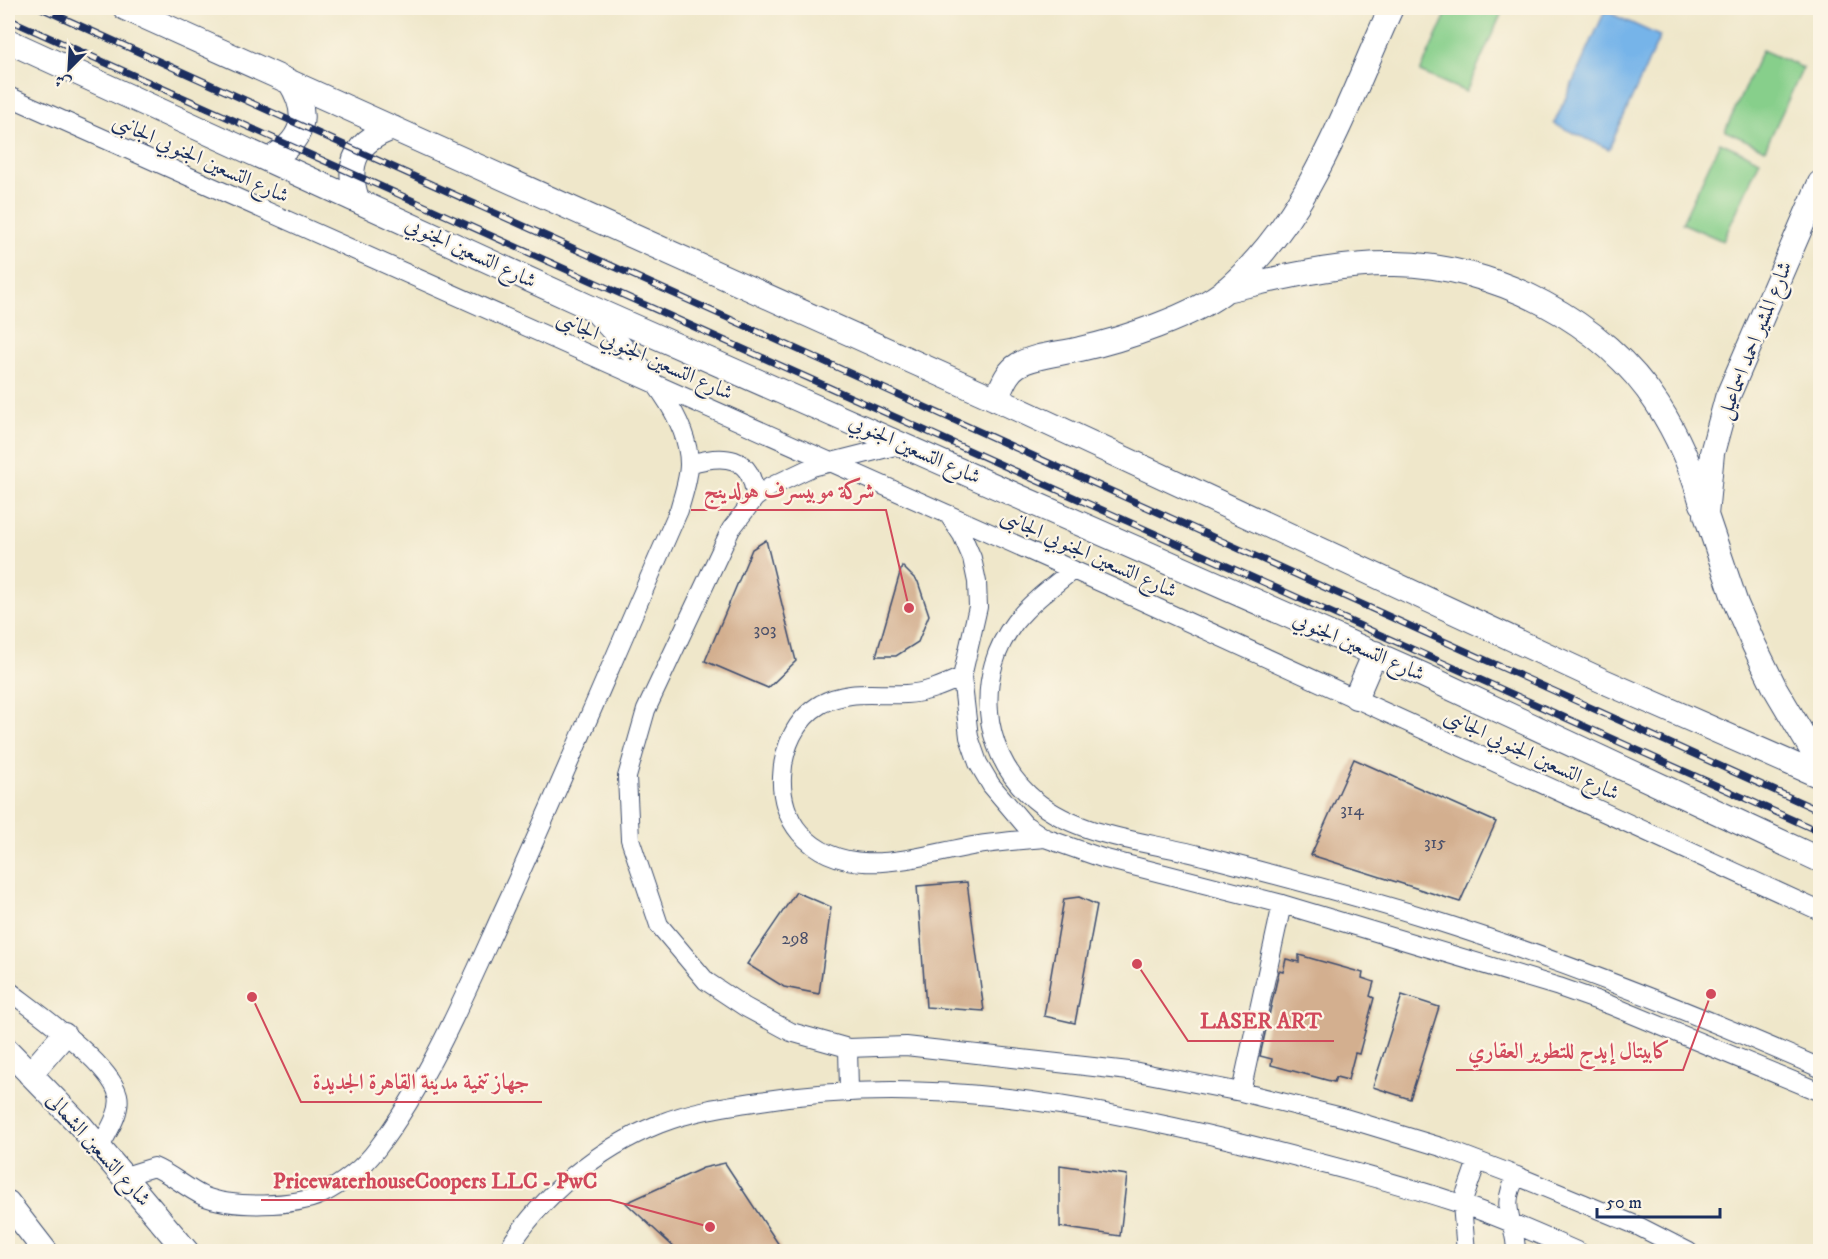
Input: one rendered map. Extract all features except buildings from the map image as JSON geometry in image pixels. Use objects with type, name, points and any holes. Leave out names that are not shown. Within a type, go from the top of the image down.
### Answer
[{"type":"main road","points":[[125,8],[996,399],[1398,588],[1649,702],[1821,776]]},
{"type":"main road","points":[[1225,290],[1272,242],[1310,187],[1390,8]]},
{"type":"main road","name":"شارع التسعين الجنوبي","points":[[8,41],[587,306],[1375,653],[1821,860]]},
{"type":"main road","points":[[268,160],[285,151],[297,136],[303,117],[300,98],[290,82]]},
{"type":"main road","points":[[357,200],[351,182],[353,163],[361,146],[375,134],[393,128]]},
{"type":"main road","name":"شارع المشير احمد اسماعيل","points":[[1821,183],[1731,388],[1712,453],[1706,515],[1736,604],[1754,645],[1775,688],[1821,764]]},
{"type":"main road","points":[[1272,242],[1269,263],[1280,277]]},
{"type":"main road","points":[[996,399],[1008,374],[1021,363],[1098,345],[1143,331],[1225,290],[1280,277],[1354,265],[1398,264],[1441,268],[1512,288],[1562,314],[1597,339],[1629,368],[1657,403],[1686,456],[1706,515]]},
{"type":"main road","points":[[1686,456],[1700,462],[1712,453]]},
{"type":"main road","points":[[1356,698],[1375,653]]},
{"type":"main road","points":[[30,1074],[64,1035]]},
{"type":"main road","name":"شارع التسعين الشمالى","points":[[8,1051],[100,1147],[187,1251]]},
{"type":"main road","points":[[8,1203],[46,1251]]},
{"type":"street","name":"شارع التسعين الجنوبي الجانبى","points":[[8,96],[1073,570],[1821,911]]},
{"type":"street","points":[[125,1176],[154,1167],[204,1196],[252,1204],[287,1203],[320,1195],[352,1174],[376,1150],[401,1112],[465,994],[679,510],[689,464],[678,422],[652,382],[587,306]]},
{"type":"street","points":[[904,444],[829,461],[786,478],[755,498],[731,529],[646,710],[627,777],[630,839],[659,925],[706,981],[745,1007],[791,1032],[848,1048],[906,1046],[1138,1072],[1241,1092],[1342,1117],[1517,1176],[1638,1226],[1689,1251]]},
{"type":"street","points":[[689,464],[721,457],[736,461],[748,470],[755,483],[755,498]]},
{"type":"street","points":[[948,514],[962,535],[972,558],[977,582],[978,607],[962,677],[969,737],[978,763],[1007,806],[1024,824],[1045,838],[1102,858],[1282,904],[1559,987],[1610,1005],[1821,1092]]},
{"type":"street","points":[[1073,570],[1016,622],[999,648],[989,676],[987,707],[993,737],[1006,765],[1027,793],[1054,815],[1087,828],[1196,854],[1428,918],[1567,965],[1723,1026],[1821,1068]]},
{"type":"street","points":[[962,677],[921,692],[848,694],[820,705],[808,713],[793,733],[783,763],[783,795],[790,819],[805,839],[823,852],[843,860],[861,863],[882,862],[984,844],[1045,838]]},
{"type":"street","points":[[1190,882],[1196,854]]},
{"type":"street","points":[[1241,1092],[1282,904]]},
{"type":"street","points":[[1559,987],[1567,965]]},
{"type":"street","points":[[8,990],[64,1035],[108,1077],[118,1096],[117,1113],[100,1147]]},
{"type":"street","points":[[848,1048],[849,1090]]},
{"type":"street","points":[[506,1251],[546,1200],[580,1169],[618,1144],[659,1124],[703,1111],[849,1090],[911,1089],[973,1093],[1111,1114],[1334,1166],[1462,1204],[1579,1251]]},
{"type":"street","points":[[1466,1251],[1462,1204],[1477,1161]]},
{"type":"street","points":[[1516,1251],[1515,1237],[1508,1222],[1507,1201],[1517,1176]]},
{"type":"green space","points":[[1449,8],[1504,8],[1466,92],[1420,72]]},
{"type":"green space","points":[[1762,50],[1803,68],[1765,149],[1725,131]]},
{"type":"green space","points":[[1720,142],[1760,160],[1723,241],[1682,223]]},
{"type":"water","points":[[1605,11],[1660,36],[1609,149],[1554,124]]},
{"type":"railway","points":[[41,8],[1820,811]]},
{"type":"railway","points":[[8,19],[1820,832]]},
{"type":"place","name":"شركة موبيسرف هولدينج","points":[[909,608]]},
{"type":"place","name":"LASER ART","points":[[1137,964]]},
{"type":"place","name":"كابيتال إيدج للتطوير العقاري","points":[[1711,994]]},
{"type":"place","name":"جهاز تنمية مدينة القاهرة الجديدة","points":[[252,997]]},
{"type":"place","name":"PricewaterhouseCoopers LLC - PwC","points":[[710,1227]]}]
